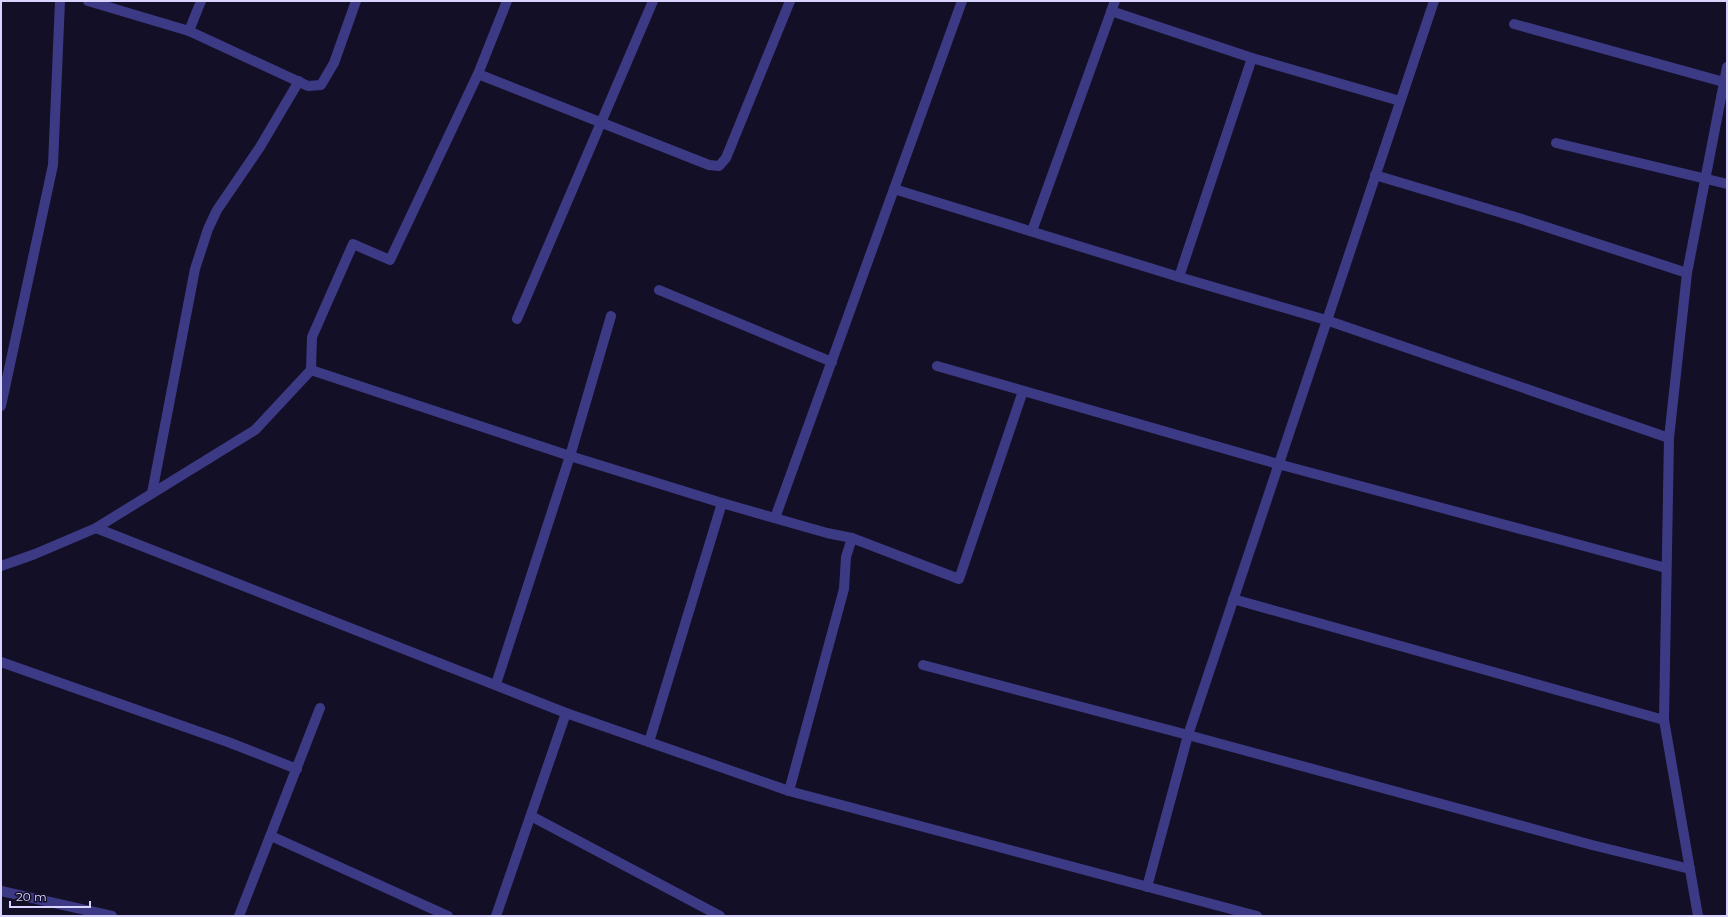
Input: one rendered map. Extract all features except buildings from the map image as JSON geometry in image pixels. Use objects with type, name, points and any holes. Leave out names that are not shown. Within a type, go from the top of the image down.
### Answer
[{"type":"street","points":[[1,406],[54,164],[60,1]]},
{"type":"street","points":[[88,1],[189,32],[308,86],[321,85],[334,63],[356,1]]},
{"type":"street","points":[[189,32],[201,1]]},
{"type":"street","points":[[1,566],[35,554],[96,528],[256,430],[311,370],[312,337],[353,244],[390,260],[478,74],[507,1]]},
{"type":"street","points":[[518,319],[653,1]]},
{"type":"street","points":[[478,74],[709,165],[719,166],[726,158],[790,1]]},
{"type":"street","points":[[775,518],[962,1]]},
{"type":"street","points":[[1032,231],[1115,1]]},
{"type":"street","points":[[1146,887],[1188,735],[1434,1]]},
{"type":"street","points":[[1111,11],[1252,58],[1400,101]]},
{"type":"street","points":[[1514,24],[1726,83]]},
{"type":"street","points":[[1179,276],[1252,58]]},
{"type":"street","points":[[1698,916],[1664,720],[1669,438],[1687,273],[1705,178],[1726,83],[1727,67]]},
{"type":"street","points":[[152,493],[195,269],[208,229],[217,210],[260,147],[299,81]]},
{"type":"street","points":[[1556,143],[1727,184]]},
{"type":"street","points":[[1375,175],[1522,219],[1687,273]]},
{"type":"street","points":[[894,189],[1326,320],[1669,438]]},
{"type":"street","points":[[659,290],[832,362]]},
{"type":"street","points":[[496,684],[570,456],[611,316]]},
{"type":"street","points":[[937,366],[1278,464],[1666,568]]},
{"type":"street","points":[[311,370],[570,456],[722,503],[827,533],[852,538],[959,579],[1023,391]]},
{"type":"street","points":[[649,742],[722,503]]},
{"type":"street","points":[[96,528],[496,684],[566,713],[789,791],[1257,916]]},
{"type":"street","points":[[789,791],[844,589],[846,557],[852,538]]},
{"type":"street","points":[[1233,599],[1664,720]]},
{"type":"street","points":[[1,662],[228,742],[297,769]]},
{"type":"street","points":[[923,665],[1690,870]]},
{"type":"street","points":[[239,916],[320,708]]},
{"type":"street","points":[[496,916],[566,713]]},
{"type":"street","points":[[531,816],[720,916]]},
{"type":"street","points":[[271,836],[448,916]]},
{"type":"street","points":[[1,891],[112,916]]}]
